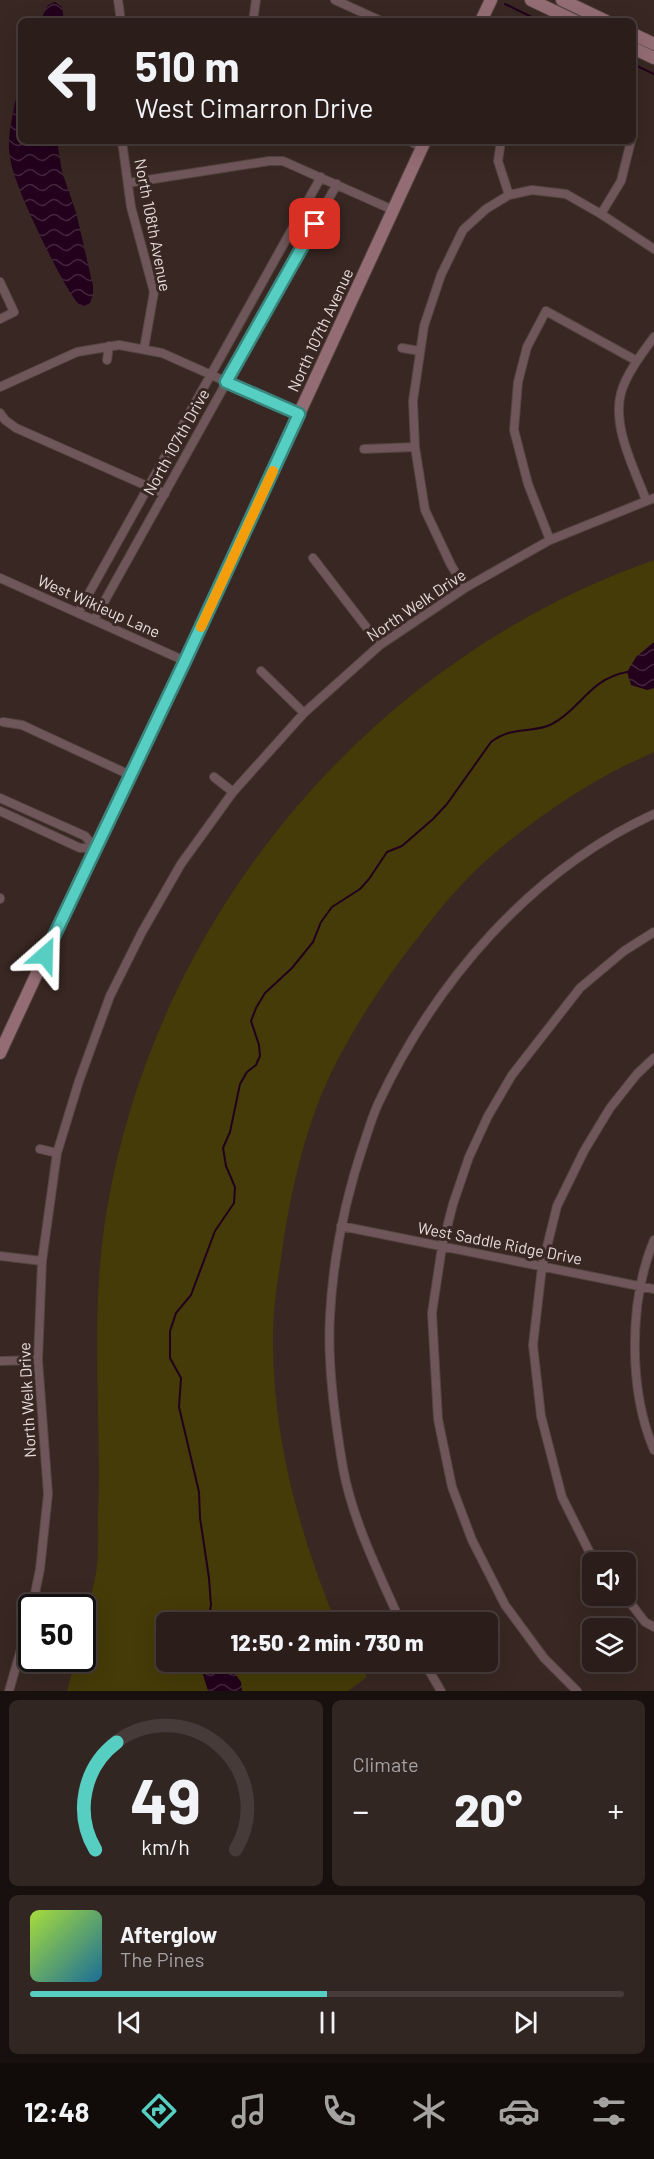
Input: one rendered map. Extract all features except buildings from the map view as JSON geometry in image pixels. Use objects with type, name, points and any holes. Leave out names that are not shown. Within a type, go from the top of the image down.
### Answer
[{"type":"main road","points":[[482,18],[490,0]]},
{"type":"main road","points":[[531,0],[569,18]]},
{"type":"main road","points":[[562,0],[600,18]]},
{"type":"main road","points":[[636,35],[654,44]]},
{"type":"main road","points":[[636,49],[654,58]]},
{"type":"main road","name":"North 107th Avenue","points":[[0,1053],[185,661],[424,144]]},
{"type":"street","points":[[118,0],[121,18]]},
{"type":"street","points":[[253,18],[256,0]]},
{"type":"street","points":[[335,0],[374,18]]},
{"type":"street","name":"North 108th Avenue","points":[[122,144],[131,207],[154,292],[144,349]]},
{"type":"street","points":[[501,144],[498,161],[509,195]]},
{"type":"street","points":[[601,214],[621,181],[630,144]]},
{"type":"street","points":[[128,183],[269,161],[283,161],[393,210]]},
{"type":"street","name":"North 107th Drive","points":[[78,613],[321,177]]},
{"type":"street","name":"North 107th Drive","points":[[94,620],[337,184]]},
{"type":"street","points":[[465,588],[451,565],[425,510],[415,447],[412,401],[424,326],[441,275],[463,230],[486,208],[509,195],[532,190],[566,194],[654,249]]},
{"type":"street","points":[[0,282],[14,312],[0,319]]},
{"type":"street","points":[[550,540],[528,484],[514,430],[518,382],[527,347],[546,311],[637,361]]},
{"type":"street","points":[[650,499],[619,428],[621,393],[637,361],[654,337]]},
{"type":"street","points":[[0,387],[77,352],[119,345],[162,352],[299,414]]},
{"type":"street","points":[[107,360],[109,346]]},
{"type":"street","points":[[402,348],[420,351]]},
{"type":"street","points":[[0,413],[16,428],[165,494]]},
{"type":"street","points":[[364,449],[415,447]]},
{"type":"street","name":"North Welk Drive","points":[[35,1594],[48,1494],[38,1360],[42,1261],[57,1153],[79,1081],[110,996],[142,932],[181,864],[233,792],[304,713],[380,645],[465,588],[550,540],[650,499]]},
{"type":"street","points":[[313,558],[380,645]]},
{"type":"street","name":"West Wikieup Lane","points":[[0,578],[185,661]]},
{"type":"street","points":[[261,671],[304,713]]},
{"type":"street","points":[[3,722],[22,725],[130,775]]},
{"type":"street","points":[[214,777],[233,792]]},
{"type":"street","points":[[0,798],[85,836],[95,848]]},
{"type":"street","points":[[0,811],[80,848],[95,848]]},
{"type":"street","points":[[396,1612],[363,1538],[342,1459],[333,1395],[330,1317],[341,1226],[354,1173],[377,1106],[407,1048],[436,1003],[483,943],[537,889],[579,858],[636,822],[654,814]]},
{"type":"street","points":[[578,1691],[544,1658],[506,1605],[472,1540],[452,1487],[438,1419],[432,1313],[442,1247],[453,1204],[469,1157],[488,1116],[512,1075],[580,988],[624,951],[654,932]]},
{"type":"street","points":[[590,1552],[562,1497],[542,1416],[533,1345],[542,1267],[558,1206],[584,1151],[610,1108],[637,1074],[654,1058]]},
{"type":"street","points":[[40,1149],[57,1153]]},
{"type":"street","name":"West Saddle Ridge Drive","points":[[341,1226],[654,1289]]},
{"type":"street","points":[[654,1239],[639,1286],[635,1334],[636,1369],[643,1409],[654,1450]]},
{"type":"street","points":[[0,1256],[42,1261]]},
{"type":"street","points":[[0,1361],[38,1360]]},
{"type":"street","points":[[632,1606],[645,1622],[654,1627]]},
{"type":"street","name":"North Welk Drive","points":[[9,1691],[18,1659]]},
{"type":"street","points":[[430,1672],[441,1691]]},
{"type":"shaded area","points":[[654,560],[654,752],[589,785],[553,808],[517,834],[470,876],[408,950],[365,1012],[337,1061],[316,1108],[289,1208],[274,1307],[274,1373],[277,1410],[290,1483],[310,1554],[332,1612],[156,1612],[156,1672],[364,1672],[367,1677],[348,1691],[67,1691],[72,1672],[96,1672],[96,1594],[92,1594],[98,1560],[97,1325],[107,1209],[133,1100],[174,997],[227,900],[293,811],[370,731],[456,662],[551,604]]},
{"type":"water","points":[[55,2],[62,7],[64,18],[42,18],[48,5]]},
{"type":"water","points":[[18,49],[18,144],[57,144],[62,172],[76,212],[93,286],[90,303],[82,307],[67,288],[37,230],[12,167],[9,141],[17,89]]},
{"type":"water","points":[[654,642],[654,688],[647,690],[631,685],[627,672],[636,657]]},
{"type":"water","points":[[202,1672],[234,1672],[241,1682],[242,1691],[208,1691]]},
{"type":"waterway","points":[[505,4],[534,18]]},
{"type":"waterway","points":[[636,65],[654,74]]},
{"type":"waterway","points":[[210,1612],[209,1578],[200,1518],[199,1492],[179,1407],[181,1378],[170,1358],[170,1331],[176,1313],[191,1295],[215,1231],[234,1203],[235,1187],[226,1166],[223,1148],[230,1132],[240,1084],[247,1072],[256,1065],[260,1056],[251,1021],[256,1008],[265,993],[292,968],[313,942],[321,922],[332,907],[360,889],[387,852],[402,846],[433,819],[447,804],[491,742],[507,733],[538,729],[552,724],[571,711],[603,681],[627,672]]},
{"type":"slow traffic","points":[[201,627],[273,471]]},
{"type":"route","points":[[45,955],[299,414],[226,382],[315,224]]}]
